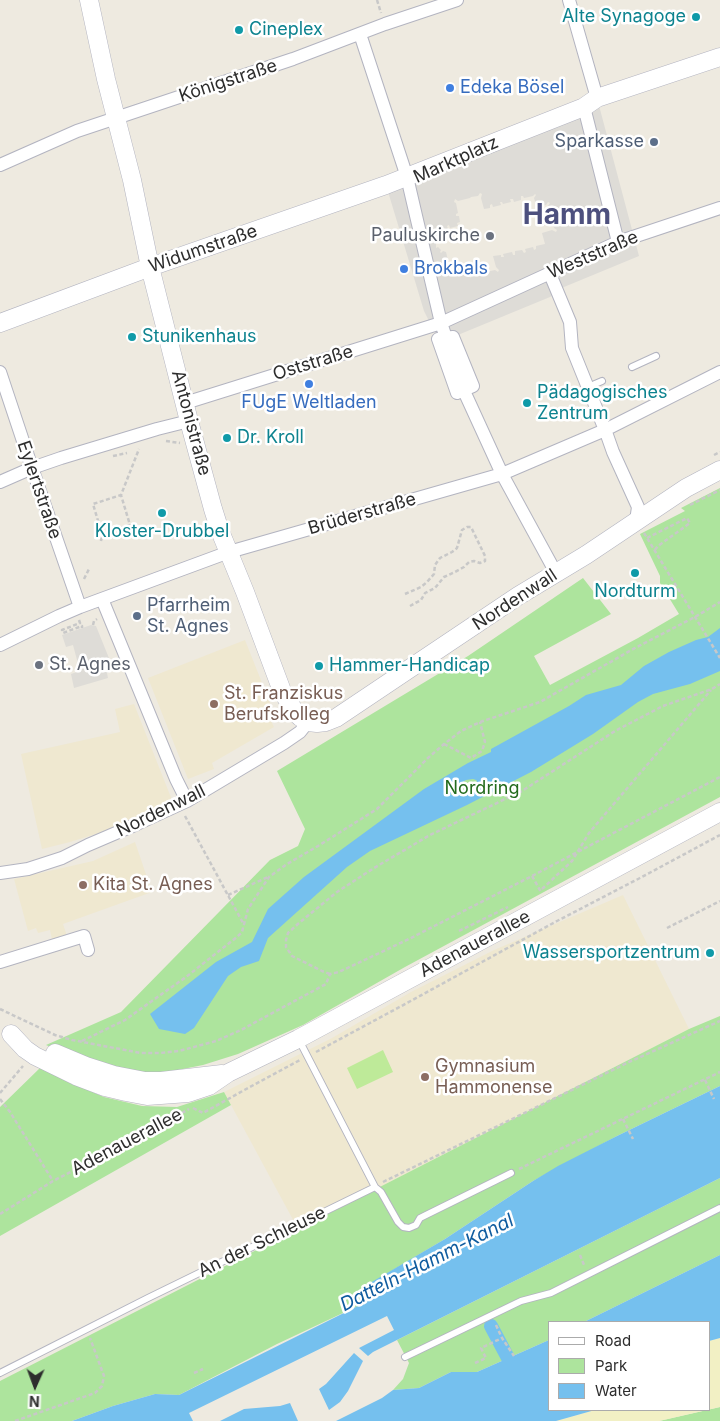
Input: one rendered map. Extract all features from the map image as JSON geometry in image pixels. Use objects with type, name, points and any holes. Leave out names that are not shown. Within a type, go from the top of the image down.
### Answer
[{"type":"main road","name":"Antonistraße","points":[[88,0],[132,180],[150,267],[184,403],[220,531],[282,691],[295,712],[304,720]]},
{"type":"main road","name":"Marktplatz","points":[[407,177],[590,102],[720,57]]},
{"type":"main road","name":"Widumstraße","points":[[0,323],[150,267],[407,177]]},
{"type":"main road","name":"Nordenwall","points":[[304,720],[326,722],[336,718],[518,596],[586,555],[686,488],[720,470]]},
{"type":"main road","name":"Adenauerallee","points":[[35,1056],[76,1076],[105,1087],[147,1096],[188,1093],[208,1086],[228,1073],[298,1039],[720,812]]},
{"type":"main road","name":"Adenauerallee","points":[[6,1032],[69,1060],[114,1075],[145,1081],[228,1073]]},
{"type":"main road","points":[[6,1032],[35,1056]]},
{"type":"street","name":"Königstraße","points":[[0,165],[77,131],[293,59],[457,0]]},
{"type":"street","points":[[569,0],[618,242]]},
{"type":"street","points":[[360,34],[407,177]]},
{"type":"street","name":"Marktplatz","points":[[407,177],[441,323],[446,338],[454,337],[473,386],[464,390],[502,474]]},
{"type":"street","name":"Weststraße","points":[[441,323],[618,242],[720,208]]},
{"type":"street","points":[[550,274],[570,322],[572,348],[613,452],[638,507],[636,522]]},
{"type":"street","name":"Oststraße","points":[[184,403],[441,323]]},
{"type":"street","name":"Eylertstraße","points":[[0,372],[80,607]]},
{"type":"street","name":"Brüderstraße","points":[[0,645],[80,607],[229,552],[502,474],[605,430],[720,372]]},
{"type":"street","points":[[0,482],[32,468],[157,429],[189,421]]},
{"type":"street","points":[[502,474],[556,573]]},
{"type":"street","points":[[102,599],[176,779],[183,803]]},
{"type":"street","name":"Nordenwall","points":[[0,873],[28,869],[62,858],[183,803],[284,743],[300,732],[304,720]]},
{"type":"street","points":[[0,962],[84,936],[88,950]]},
{"type":"lane","points":[[632,367],[656,356]]},
{"type":"lane","points":[[588,387],[602,381]]},
{"type":"lane","points":[[298,1039],[375,1187],[381,1192],[398,1222],[403,1227],[409,1228],[416,1225],[420,1218],[511,1173]]},
{"type":"lane","name":"An der Schleuse","points":[[0,1373],[375,1187]]},
{"type":"lane","points":[[405,1357],[520,1301],[551,1293],[720,1208]]},
{"type":"path","points":[[102,534],[130,525],[121,495],[139,449]]},
{"type":"path","points":[[101,542],[102,534],[93,504],[121,495]]},
{"type":"path","points":[[654,551],[664,541],[690,523],[687,518],[647,539],[654,551],[695,617],[707,635],[720,658]]},
{"type":"path","points":[[405,594],[428,582],[434,574],[435,565],[440,558],[457,548],[462,530],[471,527],[485,556],[485,561],[480,563],[469,562],[464,567],[444,577],[434,588],[425,593],[421,600],[410,606]]},
{"type":"path","points":[[228,895],[269,877],[377,809],[444,744],[462,731],[480,722],[540,702],[720,602]]},
{"type":"path","points":[[93,625],[94,621]]},
{"type":"path","points":[[113,670],[118,672]]},
{"type":"path","points":[[720,684],[712,689],[663,706],[615,731],[522,791],[430,835],[374,868],[337,892],[299,923],[288,933],[286,948],[292,956],[322,971],[330,974],[339,972],[409,939],[720,777]]},
{"type":"path","points":[[532,876],[540,891],[572,861],[589,833],[712,689]]},
{"type":"path","points":[[444,744],[471,758],[482,751],[485,742],[480,722]]},
{"type":"path","points":[[183,803],[243,924]]},
{"type":"path","points":[[307,1056],[720,835]]},
{"type":"path","points":[[82,1042],[125,1020],[149,1004],[242,932],[248,909],[269,877]]},
{"type":"path","points":[[667,928],[720,901]]},
{"type":"path","points":[[459,931],[508,907]]},
{"type":"path","points":[[0,1009],[55,1035],[141,1053],[160,1053],[194,1048],[241,1030],[326,984],[330,974]]},
{"type":"path","points":[[375,1187],[495,1126],[720,1021]]},
{"type":"path","points":[[0,1093],[25,1064],[35,1056]]},
{"type":"path","name":"Adenauerallee","points":[[0,1214],[53,1181],[192,1107],[203,1113],[307,1056]]},
{"type":"path","points":[[511,1173],[720,1072]]},
{"type":"path","points":[[705,1080],[714,1099]]},
{"type":"path","points":[[0,1099],[53,1181]]},
{"type":"path","points":[[623,1119],[632,1139]]},
{"type":"path","points":[[491,1315],[502,1338],[514,1356]]},
{"type":"path","points":[[14,1421],[95,1394],[102,1386],[104,1376],[86,1330]]},
{"type":"path","points":[[475,1363],[486,1358],[481,1348],[502,1338]]},
{"type":"path","points":[[194,1373],[203,1369]]},
{"type":"shaded area","points":[[597,98],[639,256],[564,287],[550,297],[453,337],[438,339],[424,311],[386,185]],"holes":[[[480,193],[482,194],[481,198],[484,209],[490,208],[492,204],[493,207],[501,205],[500,202],[503,204],[511,202],[510,199],[513,199],[514,202],[521,200],[521,196],[524,198],[535,194],[536,205],[539,207],[546,205],[548,202],[550,203],[548,206],[554,228],[557,230],[556,232],[552,230],[542,233],[545,244],[536,246],[534,250],[533,247],[525,249],[526,252],[524,253],[522,250],[515,251],[515,255],[512,252],[503,254],[504,257],[501,257],[501,255],[493,256],[496,267],[499,270],[498,272],[495,270],[472,275],[471,278],[469,276],[469,268],[454,272],[450,269],[446,252],[443,251],[441,253],[441,250],[438,247],[436,248],[434,238],[436,239],[436,233],[437,231],[439,233],[442,227],[444,230],[448,229],[447,226],[449,225],[450,228],[458,226],[457,223],[460,222],[459,216],[456,216],[458,213],[456,203],[454,202],[455,199],[458,201],[478,196]]]},
{"type":"shaded area","points":[[91,625],[96,626],[113,668],[112,671],[107,673],[108,678],[74,688],[71,674],[80,671],[73,645],[66,647],[62,635]]},
{"type":"shaded area","name":"St. Franziskus Berufskolleg","points":[[245,640],[276,718],[271,721],[274,727],[212,763],[214,769],[188,779],[148,678]]},
{"type":"shaded area","points":[[134,704],[172,800],[109,830],[42,849],[21,754],[120,732],[115,709]]},
{"type":"shaded area","name":"Kita St. Agnes","points":[[135,842],[152,892],[63,924],[67,936],[52,939],[50,930],[38,933],[36,928],[28,931],[14,879],[93,861]]},
{"type":"shaded area","name":"Gymnasium Hammonense","points":[[623,895],[689,1029],[298,1229],[224,1092],[332,1038],[411,992],[494,950]]},
{"type":"green space","name":"Nordring","points":[[720,488],[720,797],[405,967],[303,1025],[238,1054],[203,1065],[168,1072],[142,1072],[105,1066],[72,1056],[46,1045],[121,1012],[270,860],[298,846],[305,829],[277,771],[468,656],[583,578],[611,614],[534,656],[550,685],[679,614],[660,583],[660,576],[640,534],[685,511],[681,508]]},
{"type":"green space","points":[[720,1016],[720,1086],[617,1136],[533,1181],[445,1239],[371,1283],[377,1297],[277,1344],[179,1395],[155,1394],[113,1406],[72,1421],[0,1421],[0,1381],[689,1029]]},
{"type":"green space","points":[[383,1050],[393,1072],[357,1089],[347,1068]]},
{"type":"green space","points":[[42,1066],[72,1083],[104,1097],[142,1106],[177,1107],[224,1092],[231,1105],[0,1236],[0,1107]]},
{"type":"green space","points":[[720,1178],[720,1255],[586,1321],[548,1321],[548,1340],[477,1372],[451,1372],[419,1388],[393,1390],[403,1379],[409,1363],[397,1340]]},
{"type":"green space","points":[[720,1407],[720,1421],[659,1421],[710,1411],[710,1409]]},
{"type":"sand","points":[[720,1338],[720,1407],[710,1410],[710,1341]]},
{"type":"sand","points":[[591,1411],[703,1411],[659,1421],[556,1421]]},
{"type":"water","points":[[720,628],[720,671],[690,684],[653,694],[531,772],[370,851],[347,867],[268,938],[259,961],[241,967],[228,976],[194,1028],[185,1034],[159,1029],[150,1014],[216,962],[252,942],[268,909],[304,877],[424,789],[491,752],[491,749],[586,695],[621,685],[644,666],[669,652],[696,640],[708,637]],"holes":[[[466,780],[476,780],[476,785],[472,789],[460,795],[451,795],[454,787]]]},
{"type":"water","name":"Datteln-Hamm-Kanal","points":[[720,1086],[720,1178],[368,1356],[359,1348],[394,1330],[387,1316],[189,1413],[193,1421],[72,1421],[113,1406],[155,1394],[179,1395],[376,1297],[370,1283],[445,1239],[533,1181],[617,1136]]},
{"type":"water","points":[[720,1255],[720,1338],[710,1341],[710,1321],[586,1321]]},
{"type":"water","points":[[548,1340],[548,1411],[591,1411],[556,1421],[336,1421],[382,1398],[393,1390],[419,1388],[451,1372],[477,1372]]},
{"type":"water","points":[[354,1353],[363,1361],[348,1391],[340,1402],[329,1410],[319,1389],[326,1384]]},
{"type":"water","points":[[290,1403],[298,1421],[220,1421],[244,1409],[280,1406]]},
{"type":"waterway","points":[[491,1326],[508,1358]]},
{"type":"place","name":"Alte Synagoge","points":[[696,17]]},
{"type":"place","name":"Cineplex","points":[[239,30]]},
{"type":"place","name":"Edeka Bösel","points":[[450,88]]},
{"type":"place","name":"Sparkasse","points":[[654,142]]},
{"type":"place","name":"Pauluskirche","points":[[490,236]]},
{"type":"place","name":"Brokbals","points":[[404,269]]},
{"type":"place","name":"Stunikenhaus","points":[[132,337]]},
{"type":"place","name":"FUgE Weltladen","points":[[309,384]]},
{"type":"place","name":"Pädagogisches Zentrum","points":[[527,403]]},
{"type":"place","name":"Dr. Kroll","points":[[227,438]]},
{"type":"place","name":"Kloster-Drubbel","points":[[162,513]]},
{"type":"place","name":"Nordturm","points":[[635,573]]},
{"type":"place","name":"Pfarrheim St. Agnes","points":[[137,616]]},
{"type":"place","name":"St. Agnes","points":[[39,665]]},
{"type":"place","name":"Hammer-Handicap","points":[[319,666]]},
{"type":"place","name":"St. Franziskus Berufskolleg","points":[[214,704]]},
{"type":"place","name":"Kita St. Agnes","points":[[83,885]]},
{"type":"place","name":"Wassersportzentrum","points":[[710,953]]},
{"type":"place","name":"Gymnasium Hammonense","points":[[425,1077]]},
{"type":"district","name":"Hamm","points":[[567,216]]}]
